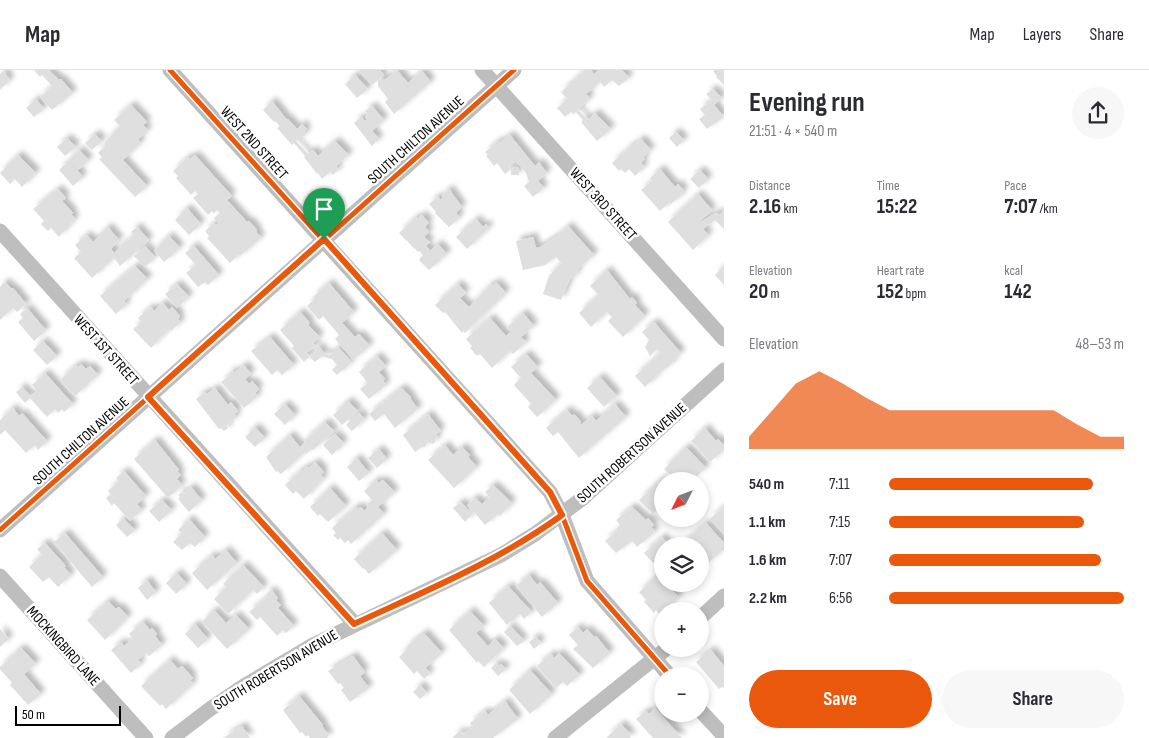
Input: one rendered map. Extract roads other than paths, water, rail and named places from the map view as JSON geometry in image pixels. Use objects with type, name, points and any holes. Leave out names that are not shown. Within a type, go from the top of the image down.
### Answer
[{"type":"street","name":"WEST 2ND STREET","points":[[170,70],[550,492],[562,515],[586,581],[662,667]]},
{"type":"street","name":"WEST 3RD STREET","points":[[482,70],[724,339]]},
{"type":"street","name":"SOUTH CHILTON AVENUE","points":[[0,530],[514,70]]},
{"type":"street","name":"WEST 1ST STREET","points":[[0,231],[354,624]]},
{"type":"street","name":"SOUTH ROBERTSON AVENUE","points":[[172,738],[244,686],[313,646],[354,624],[501,554],[535,534],[562,515],[603,480],[724,370]]},
{"type":"street","name":"MOCKINGBIRD LANE","points":[[0,576],[146,738]]},
{"type":"street","points":[[709,610],[724,596]]},
{"type":"street","points":[[555,738],[656,657]]},
{"type":"street","points":[[709,720],[724,736]]}]
